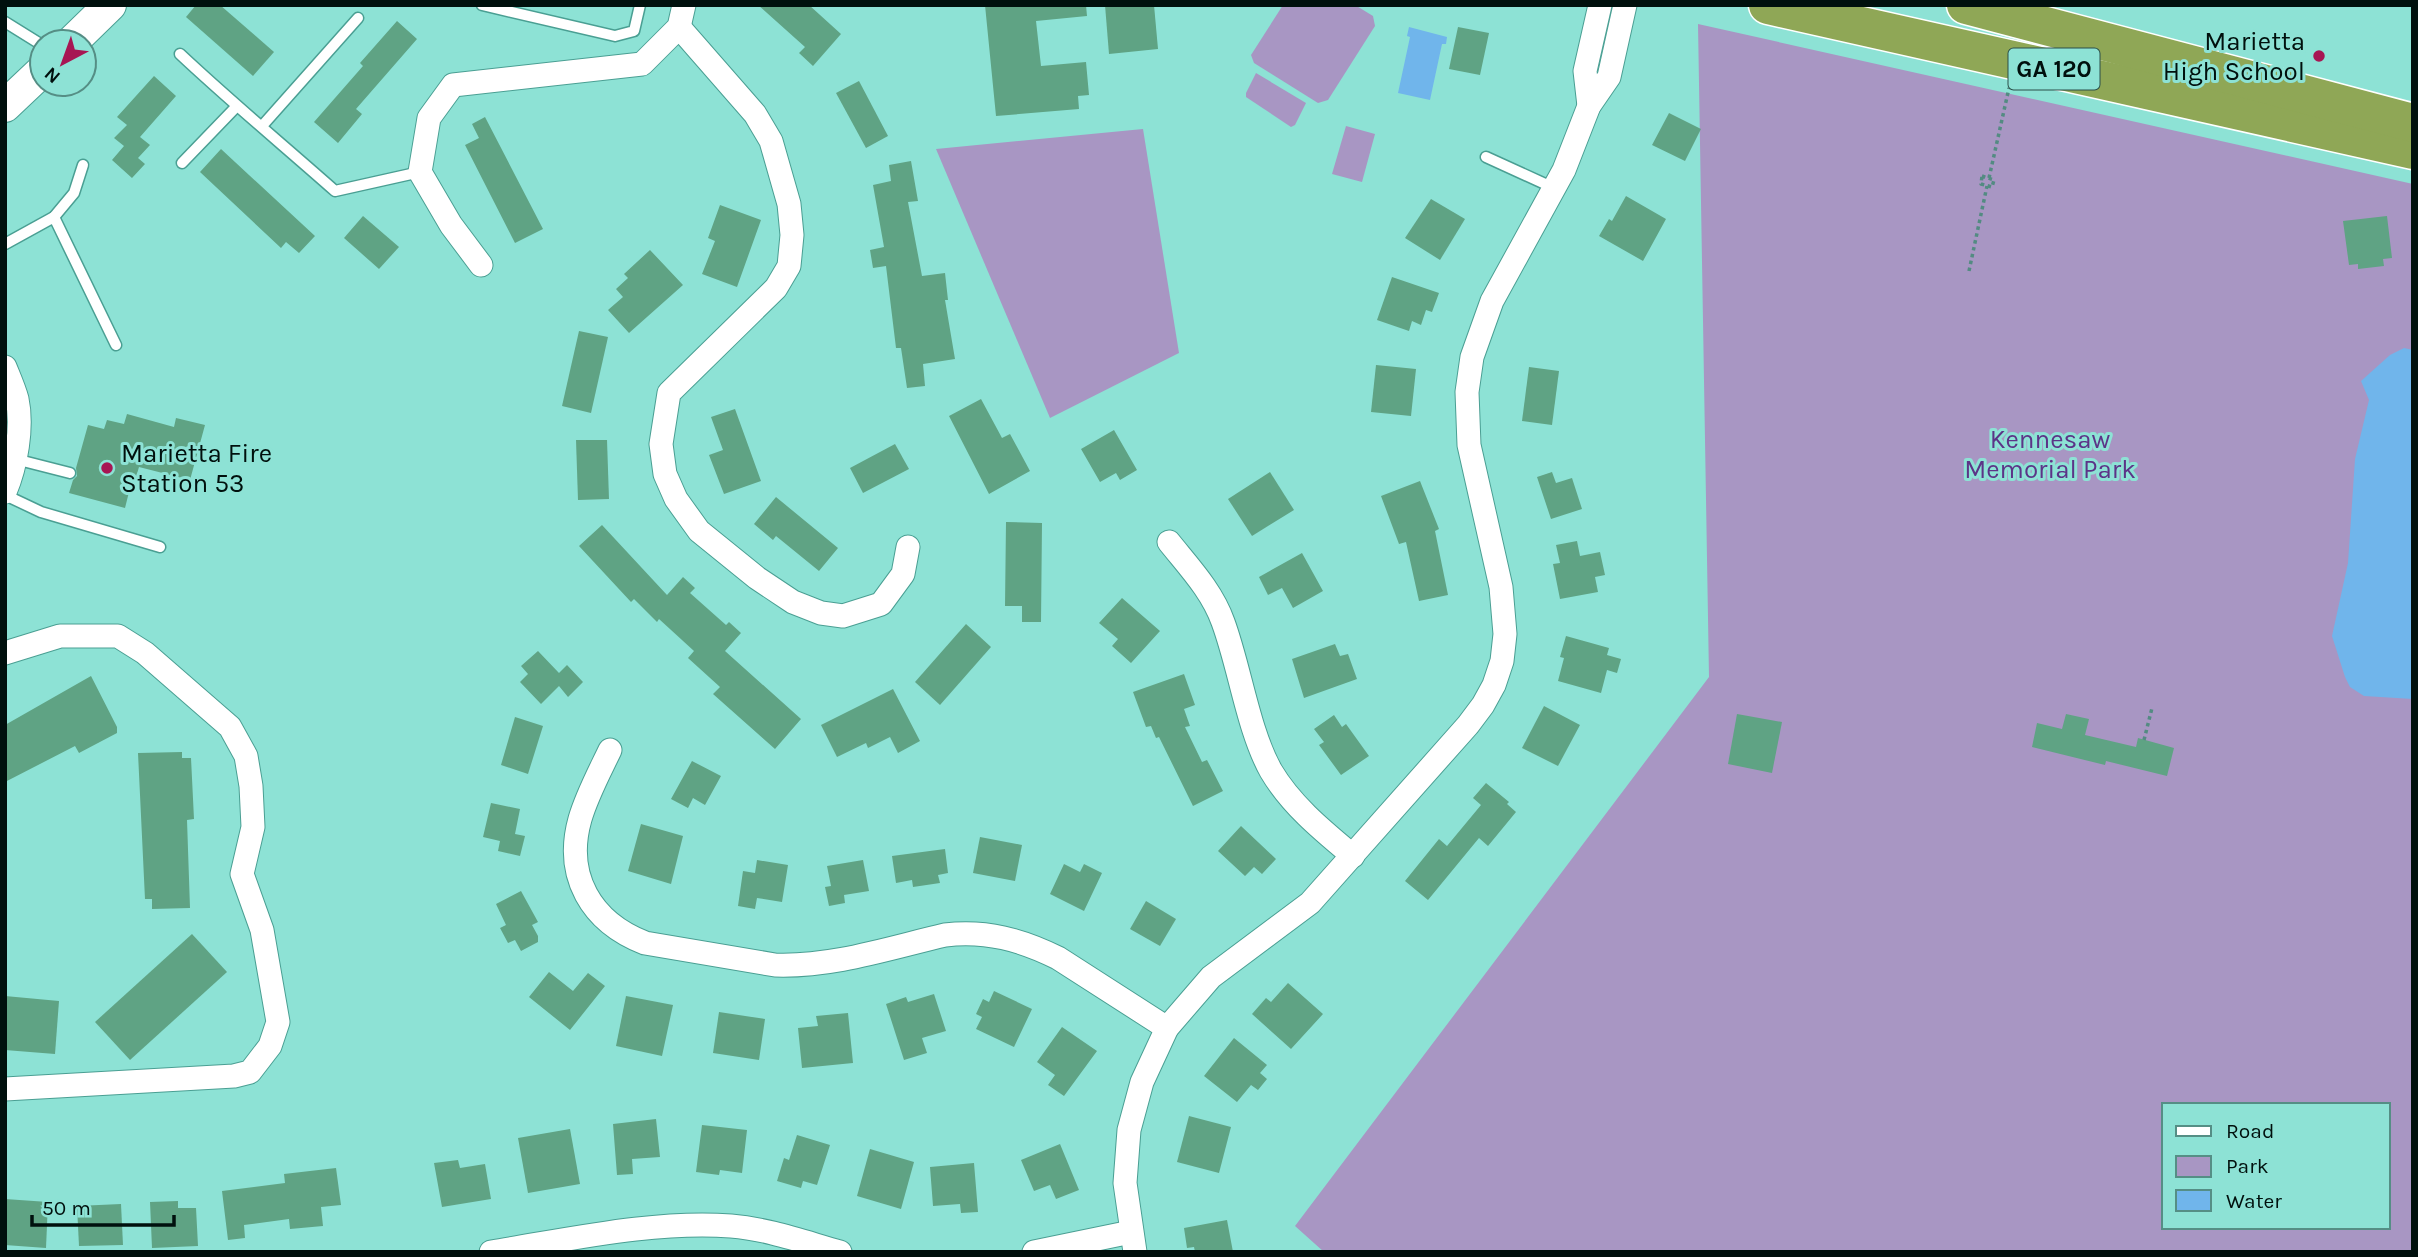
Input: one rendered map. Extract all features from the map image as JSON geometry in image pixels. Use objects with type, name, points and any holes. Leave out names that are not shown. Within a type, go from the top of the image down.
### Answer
[{"type":"highway","name":"GA 120","points":[[1768,5],[2413,150]]},
{"type":"highway","name":"GA 120","points":[[1966,5],[2413,123]]},
{"type":"street","points":[[86,28],[110,5]]},
{"type":"street","points":[[1589,106],[1585,71],[1600,5]]},
{"type":"street","points":[[1034,1252],[1133,1242],[1125,1183],[1129,1130],[1142,1082],[1167,1028],[1211,977],[1310,903],[1468,725],[1494,685],[1502,661],[1505,617],[1501,587],[1469,445],[1469,373],[1478,337],[1492,301],[1554,188],[1589,106],[1609,77],[1625,5]]},
{"type":"street","points":[[481,265],[451,225],[420,172],[429,118],[453,85],[642,64],[682,16],[755,114],[771,141],[789,204],[792,235],[789,266],[776,288],[669,393],[661,444],[665,474],[676,499],[699,531],[757,578],[793,602],[821,613],[843,616],[881,604],[903,574],[908,547]]},
{"type":"street","points":[[5,106],[28,84]]},
{"type":"street","points":[[5,367],[17,400],[18,421],[5,494]]},
{"type":"street","points":[[1169,542],[1197,576],[1223,622],[1261,748],[1271,770],[1299,807],[1353,856]]},
{"type":"street","points":[[5,653],[60,636],[118,636],[145,653],[230,727],[246,756],[251,786],[253,827],[242,874],[262,930],[278,1022],[270,1046],[250,1072],[234,1076],[5,1088]]},
{"type":"street","points":[[610,750],[580,820],[576,852],[579,877],[593,908],[604,920],[628,936],[645,943],[775,965],[832,961],[945,935],[963,933],[1003,937],[1058,958],[1167,1028]]},
{"type":"street","points":[[491,1252],[630,1231],[714,1225],[758,1230],[840,1252]]},
{"type":"lane","points":[[482,5],[615,36],[634,31],[640,5]]},
{"type":"lane","points":[[262,126],[358,18]]},
{"type":"lane","points":[[5,22],[28,36]]},
{"type":"lane","points":[[180,54],[236,107],[262,126],[335,191],[420,172]]},
{"type":"lane","points":[[182,163],[236,107]]},
{"type":"lane","points":[[1486,157],[1554,188]]},
{"type":"lane","points":[[5,244],[54,217],[74,193],[83,165]]},
{"type":"lane","points":[[54,217],[116,345]]},
{"type":"lane","points":[[11,464],[70,473]]},
{"type":"lane","points":[[5,494],[41,512],[160,547]]},
{"type":"path","points":[[1969,271],[1987,186],[1992,187],[1994,180],[1989,178],[2009,87]]},
{"type":"path","points":[[2144,740],[2152,708]]},
{"type":"green space","points":[[1283,5],[1355,5],[1373,16],[1375,26],[1328,100],[1318,103],[1254,63],[1251,55]]},
{"type":"green space","name":"Kennesaw Memorial Park","points":[[1698,24],[2413,184],[2413,1252],[1324,1252],[1295,1226],[1709,677]]},
{"type":"green space","points":[[1256,73],[1306,103],[1295,125],[1291,127],[1246,97]]},
{"type":"green space","points":[[1346,126],[1375,134],[1362,182],[1332,174]]},
{"type":"green space","points":[[1143,129],[1179,353],[1050,418],[936,149]]},
{"type":"water","points":[[1409,27],[1447,37],[1446,44],[1442,44],[1430,100],[1398,93],[1410,37],[1407,36]]},
{"type":"water","points":[[2404,348],[2413,350],[2413,699],[2364,696],[2350,687],[2332,636],[2348,563],[2355,459],[2369,400],[2361,381],[2390,355]]},
{"type":"building","points":[[196,5],[220,5],[274,52],[253,76],[186,17]]},
{"type":"building","points":[[758,5],[809,5],[841,34],[813,66],[799,53],[805,47]]},
{"type":"building","points":[[985,5],[1086,5],[1087,16],[1036,21],[1041,66],[1086,62],[1089,95],[1078,96],[1079,109],[996,116]]},
{"type":"building","points":[[1105,5],[1154,5],[1158,49],[1109,54]]},
{"type":"building","points":[[397,21],[417,39],[356,109],[362,114],[338,143],[314,122],[363,66],[360,63]]},
{"type":"building","points":[[1458,27],[1489,33],[1480,75],[1449,69]]},
{"type":"building","points":[[154,76],[176,96],[140,137],[150,145],[138,158],[145,164],[132,178],[112,160],[124,146],[114,138],[127,125],[117,117]]},
{"type":"building","points":[[859,81],[888,136],[866,148],[836,93]]},
{"type":"building","points":[[1669,113],[1701,129],[1685,161],[1652,145]]},
{"type":"building","points":[[485,117],[543,229],[515,243],[465,145],[479,138],[472,124]]},
{"type":"building","points":[[221,149],[315,236],[299,253],[286,242],[281,248],[200,172]]},
{"type":"building","points":[[911,161],[918,201],[908,202],[922,276],[945,273],[948,300],[945,300],[955,359],[923,364],[925,386],[907,388],[901,348],[896,348],[886,266],[873,268],[870,250],[884,247],[873,185],[891,181],[889,165]]},
{"type":"building","points":[[1626,196],[1666,219],[1643,261],[1599,236],[1609,219],[1612,221]]},
{"type":"building","points":[[1431,199],[1465,219],[1440,260],[1405,238]]},
{"type":"building","points":[[720,205],[761,220],[737,287],[702,274],[715,241],[708,238]]},
{"type":"building","points":[[363,216],[399,247],[379,269],[344,238]]},
{"type":"building","points":[[2387,216],[2392,258],[2383,259],[2384,266],[2358,269],[2358,264],[2349,265],[2343,221]]},
{"type":"building","points":[[650,250],[683,285],[629,333],[608,310],[623,297],[616,289],[628,278],[624,274]]},
{"type":"building","points":[[1392,277],[1439,293],[1432,312],[1426,310],[1421,325],[1412,321],[1409,331],[1377,320]]},
{"type":"building","points":[[579,331],[608,337],[591,413],[562,406]]},
{"type":"building","points":[[1376,365],[1416,369],[1411,416],[1371,412]]},
{"type":"building","points":[[1529,367],[1559,371],[1552,425],[1522,421]]},
{"type":"building","points":[[981,399],[1002,438],[1010,434],[1030,471],[989,494],[949,416]]},
{"type":"building","points":[[735,409],[761,481],[724,494],[709,455],[723,450],[711,417]]},
{"type":"building","name":"Marietta Fire Station 53","points":[[127,414],[174,427],[176,418],[205,425],[190,480],[139,467],[136,477],[133,476],[125,508],[69,493],[77,476],[76,468],[88,425],[104,429],[107,420],[124,424]]},
{"type":"building","points":[[1114,430],[1137,470],[1120,480],[1116,473],[1100,482],[1081,449]]},
{"type":"building","points":[[576,440],[607,440],[609,499],[578,500]]},
{"type":"building","points":[[895,444],[909,469],[863,493],[850,468]]},
{"type":"building","points":[[1270,472],[1294,510],[1252,536],[1228,499]]},
{"type":"building","points":[[1552,472],[1556,483],[1572,478],[1582,509],[1551,519],[1537,477]]},
{"type":"building","points":[[1420,481],[1439,529],[1435,531],[1448,595],[1419,601],[1406,542],[1399,544],[1381,496]]},
{"type":"building","points":[[776,497],[838,548],[819,571],[776,536],[773,540],[754,524]]},
{"type":"building","points":[[1006,522],[1042,523],[1041,622],[1022,622],[1022,606],[1005,606]]},
{"type":"building","points":[[602,525],[667,595],[683,577],[695,588],[690,593],[726,625],[729,622],[741,633],[725,651],[801,719],[775,749],[713,694],[720,687],[688,658],[694,651],[659,619],[657,622],[634,599],[631,602],[579,546]]},
{"type":"building","points":[[1577,541],[1580,556],[1600,552],[1605,575],[1595,577],[1598,592],[1560,599],[1553,564],[1560,563],[1556,545]]},
{"type":"building","points":[[1302,553],[1323,591],[1293,608],[1282,588],[1268,595],[1259,577]]},
{"type":"building","points":[[1122,598],[1160,631],[1131,663],[1112,646],[1118,639],[1099,623]]},
{"type":"building","points":[[966,624],[991,647],[940,705],[915,682]]},
{"type":"building","points":[[1566,636],[1609,648],[1607,655],[1621,659],[1617,673],[1607,670],[1601,693],[1558,681],[1564,658],[1560,657]]},
{"type":"building","points":[[1335,644],[1340,656],[1348,654],[1357,679],[1304,698],[1292,659]]},
{"type":"building","points":[[538,651],[559,673],[567,665],[583,682],[568,697],[559,686],[541,704],[520,682],[528,674],[521,666]]},
{"type":"building","points":[[1184,674],[1195,705],[1184,709],[1190,726],[1185,727],[1202,762],[1207,760],[1223,791],[1193,806],[1159,737],[1156,738],[1151,726],[1146,727],[1133,692]]},
{"type":"building","points":[[91,676],[117,727],[117,733],[79,753],[75,746],[5,782],[5,725]]},
{"type":"building","points":[[893,689],[920,741],[898,753],[890,737],[868,748],[866,743],[837,757],[821,725]]},
{"type":"building","points":[[1544,706],[1580,725],[1558,766],[1522,748]]},
{"type":"building","points":[[1737,714],[1782,722],[1772,773],[1728,764]]},
{"type":"building","points":[[2066,714],[2089,719],[2085,735],[2136,747],[2138,738],[2174,748],[2167,776],[2106,761],[2105,765],[2032,747],[2037,723],[2062,729]]},
{"type":"building","points":[[1334,715],[1342,727],[1346,724],[1369,756],[1341,775],[1319,745],[1324,742],[1314,729]]},
{"type":"building","points":[[515,717],[543,726],[528,774],[501,765]]},
{"type":"building","points":[[182,752],[182,758],[191,758],[194,819],[187,820],[190,908],[152,909],[152,899],[145,899],[138,753]]},
{"type":"building","points":[[692,761],[721,776],[705,805],[693,798],[688,808],[671,799]]},
{"type":"building","points":[[1486,783],[1509,802],[1507,804],[1516,812],[1488,846],[1479,838],[1428,900],[1405,881],[1439,839],[1447,846],[1481,805],[1473,798]]},
{"type":"building","points":[[491,803],[520,809],[515,834],[525,836],[520,856],[498,851],[500,841],[483,837]]},
{"type":"building","points":[[641,824],[683,836],[671,884],[628,871]]},
{"type":"building","points":[[1241,826],[1276,859],[1262,874],[1254,867],[1245,876],[1218,851]]},
{"type":"building","points":[[980,837],[1022,845],[1015,881],[973,873]]},
{"type":"building","points":[[945,849],[948,873],[938,875],[940,883],[913,887],[912,880],[896,883],[892,856]]},
{"type":"building","points":[[757,860],[788,865],[782,902],[757,898],[755,909],[738,906],[743,871],[755,873]]},
{"type":"building","points":[[863,860],[869,891],[844,895],[845,903],[829,906],[825,887],[831,886],[827,866]]},
{"type":"building","points":[[1064,864],[1080,872],[1084,864],[1102,873],[1084,911],[1050,894]]},
{"type":"building","points":[[521,891],[538,922],[532,925],[538,942],[521,951],[515,940],[508,943],[500,928],[506,925],[496,904]]},
{"type":"building","points":[[1146,901],[1176,919],[1160,946],[1130,929]]},
{"type":"building","points":[[192,934],[227,972],[130,1060],[95,1022]]},
{"type":"building","points":[[549,972],[573,991],[588,973],[605,986],[570,1030],[529,997]]},
{"type":"building","points":[[1288,983],[1323,1014],[1291,1049],[1252,1014],[1266,998],[1271,1002]]},
{"type":"building","points":[[994,991],[1032,1009],[1014,1047],[976,1029],[982,1017],[976,1014],[983,999],[989,1002]]},
{"type":"building","points":[[934,994],[946,1031],[922,1038],[927,1053],[904,1060],[886,1004],[906,997],[908,1002]]},
{"type":"building","points":[[5,996],[59,1001],[55,1054],[5,1050]]},
{"type":"building","points":[[626,996],[673,1005],[662,1056],[616,1046]]},
{"type":"building","points":[[719,1012],[765,1019],[759,1060],[713,1053]]},
{"type":"building","points":[[848,1013],[853,1063],[802,1068],[798,1028],[818,1026],[816,1016]]},
{"type":"building","points":[[1062,1027],[1097,1051],[1064,1096],[1048,1085],[1055,1075],[1037,1062]]},
{"type":"building","points":[[1234,1038],[1267,1065],[1260,1073],[1267,1079],[1258,1090],[1251,1085],[1237,1102],[1204,1076]]},
{"type":"building","points":[[1189,1116],[1231,1127],[1219,1173],[1177,1162]]},
{"type":"building","points":[[656,1119],[660,1157],[632,1159],[633,1174],[617,1175],[613,1124]]},
{"type":"building","points":[[702,1125],[747,1130],[742,1173],[720,1170],[719,1175],[696,1172]]},
{"type":"building","points":[[570,1129],[580,1184],[528,1193],[518,1138]]},
{"type":"building","points":[[797,1135],[830,1145],[817,1185],[803,1181],[801,1188],[777,1181],[784,1158],[789,1160]]},
{"type":"building","points":[[1060,1144],[1079,1190],[1056,1199],[1050,1185],[1034,1191],[1021,1160]]},
{"type":"building","points":[[870,1149],[914,1162],[901,1209],[857,1196]]},
{"type":"building","points":[[458,1160],[460,1168],[485,1164],[491,1199],[442,1207],[434,1163]]},
{"type":"building","points":[[974,1163],[978,1212],[961,1213],[960,1204],[933,1206],[930,1167]]},
{"type":"building","points":[[336,1168],[341,1205],[321,1207],[323,1226],[290,1229],[289,1219],[244,1225],[245,1238],[228,1240],[222,1191],[285,1183],[284,1174]]},
{"type":"building","points":[[5,1199],[48,1202],[46,1248],[5,1245]]},
{"type":"building","points":[[178,1201],[178,1208],[196,1208],[198,1246],[152,1248],[150,1202]]},
{"type":"building","points":[[121,1204],[123,1245],[79,1246],[77,1206]]},
{"type":"building","points":[[1227,1220],[1233,1252],[1195,1252],[1194,1247],[1187,1248],[1184,1228]]},
{"type":"place","name":"Marietta High School","points":[[2319,56]]},
{"type":"place","name":"Marietta Fire Station 53","points":[[107,468]]}]
